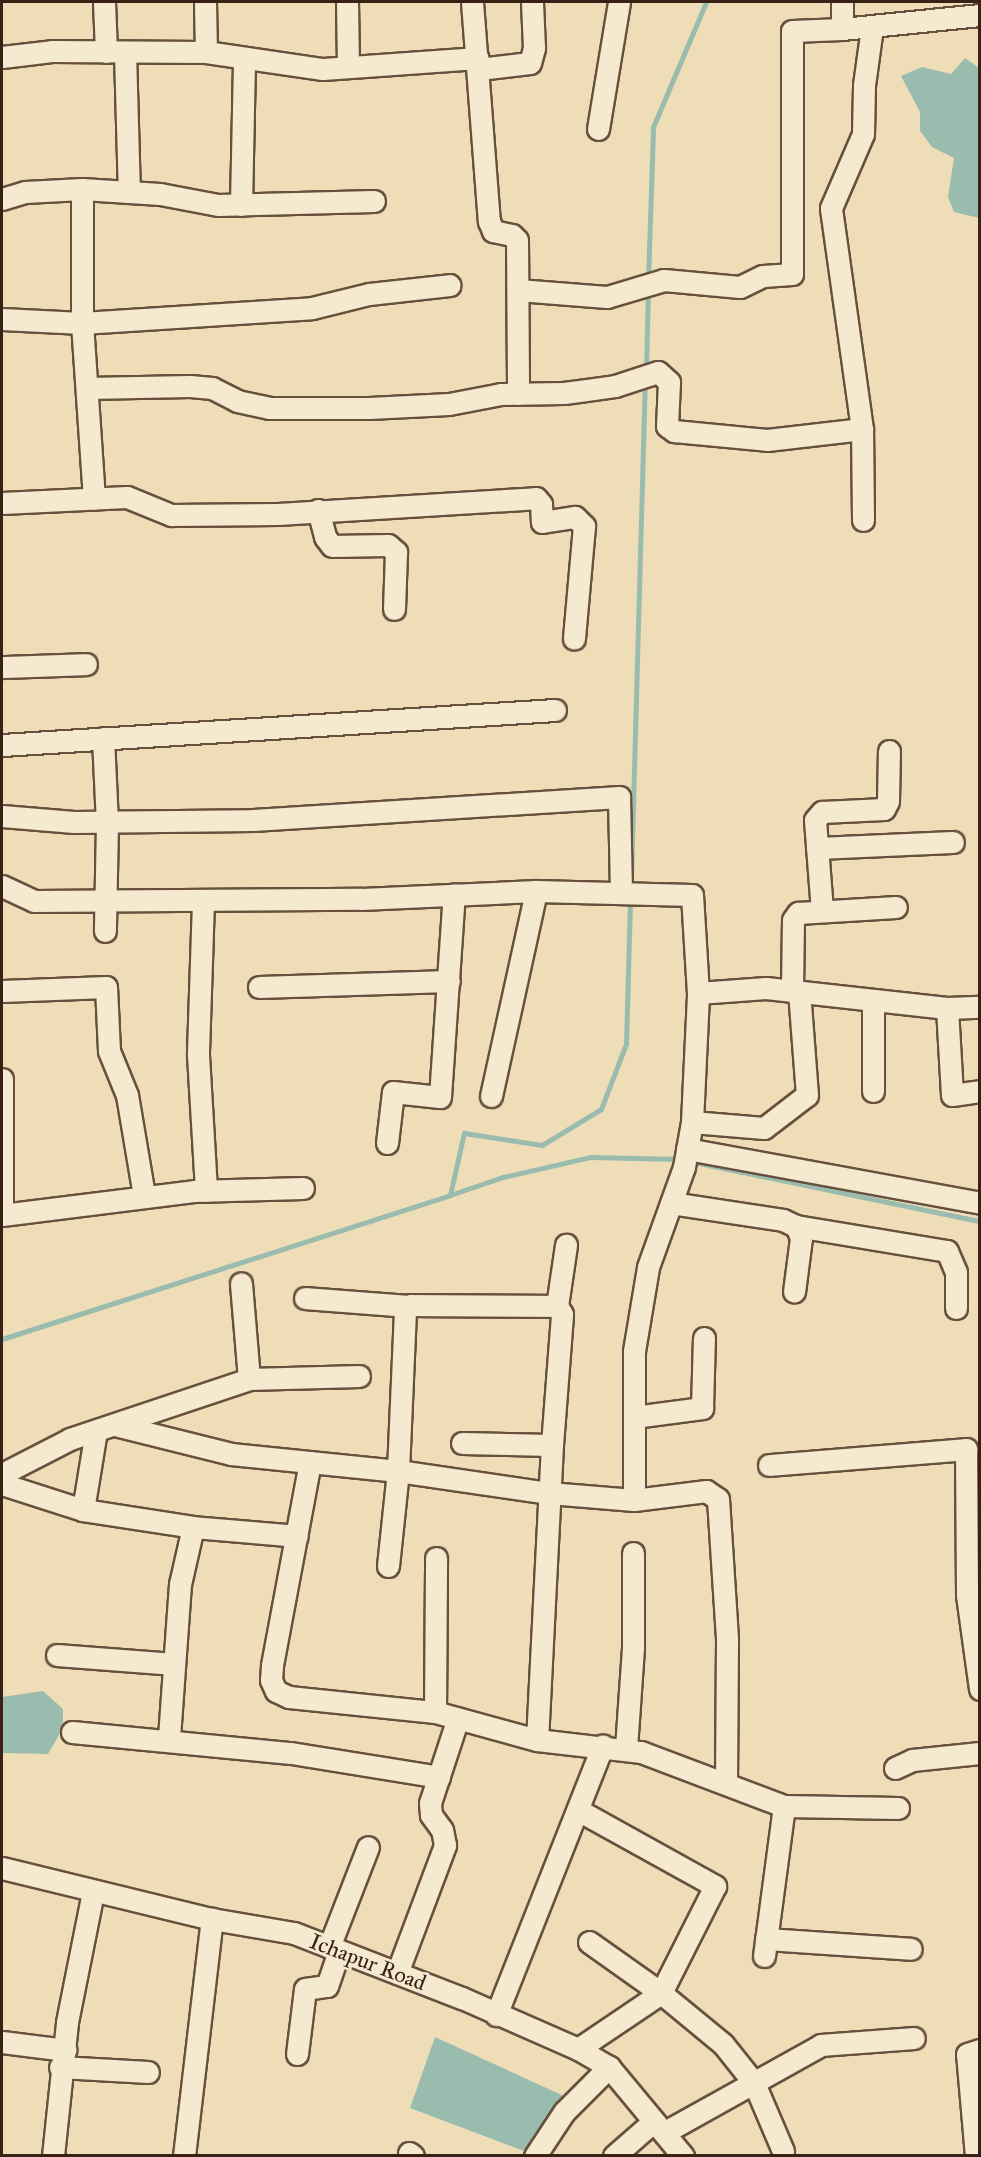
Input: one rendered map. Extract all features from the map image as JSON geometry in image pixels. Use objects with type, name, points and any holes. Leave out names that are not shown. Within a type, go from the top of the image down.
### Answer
[{"type":"street","points":[[104,2],[116,52],[129,192]]},
{"type":"street","points":[[205,2],[206,52]]},
{"type":"street","points":[[347,2],[348,67]]},
{"type":"street","points":[[472,2],[479,63],[489,220],[493,231],[512,235],[517,240],[518,394]]},
{"type":"street","points":[[2,57],[52,51],[206,52],[323,69],[530,63],[534,48],[532,2]]},
{"type":"street","points":[[598,129],[619,2]]},
{"type":"street","points":[[842,2],[842,29]]},
{"type":"street","points":[[519,290],[607,297],[638,290],[664,280],[740,287],[763,276],[792,274],[792,31],[872,27],[940,10],[980,15]]},
{"type":"street","points":[[863,520],[862,429],[831,208],[863,134],[864,85],[872,27]]},
{"type":"street","points":[[241,205],[244,58]]},
{"type":"street","points":[[82,189],[82,323],[94,499]]},
{"type":"street","points":[[2,199],[25,192],[82,189],[241,205],[374,201]]},
{"type":"street","points":[[2,319],[82,323],[312,309],[369,294],[450,285]]},
{"type":"street","points":[[87,388],[190,386],[221,391],[252,405],[292,409],[449,404],[518,394],[615,386],[636,377],[658,372],[669,382],[667,426],[674,431],[767,440],[862,429]]},
{"type":"street","points":[[2,503],[127,497],[171,515],[318,510],[536,498],[541,504],[542,522],[579,518],[584,526],[574,639]]},
{"type":"street","points":[[318,510],[324,537],[332,546],[388,545],[396,552],[394,609]]},
{"type":"street","points":[[2,667],[86,664]]},
{"type":"street","points":[[2,745],[555,710]]},
{"type":"street","points":[[103,738],[107,822],[105,931]]},
{"type":"street","points":[[882,844],[884,809],[888,801],[889,751]]},
{"type":"street","points":[[2,816],[107,822],[253,820],[619,797],[627,891]]},
{"type":"street","points":[[822,911],[815,820],[822,812],[884,809]]},
{"type":"street","points":[[817,848],[953,842]]},
{"type":"street","points":[[2,886],[34,901],[203,901],[536,891],[627,891],[692,895],[698,993],[693,1122],[686,1158],[648,1267],[634,1352],[634,1500]]},
{"type":"street","points":[[492,1096],[536,891]]},
{"type":"street","points":[[387,1143],[393,1092],[440,1097],[454,894]]},
{"type":"street","points":[[203,901],[198,1055],[206,1191]]},
{"type":"street","points":[[693,1122],[764,1128],[807,1095],[796,991],[793,920],[798,914],[896,907]]},
{"type":"street","points":[[259,987],[449,981]]},
{"type":"street","points":[[2,991],[106,987],[109,1051],[127,1095],[144,1196]]},
{"type":"street","points":[[698,993],[765,988],[947,1008],[980,1007]]},
{"type":"street","points":[[873,1000],[873,1091]]},
{"type":"street","points":[[947,1008],[952,1095],[980,1091]]},
{"type":"street","points":[[2,1079],[2,1215],[144,1196],[206,1191],[303,1188]]},
{"type":"street","points":[[686,1158],[980,1203]]},
{"type":"street","points":[[671,1203],[783,1220],[796,1226],[947,1251],[956,1272],[956,1308]]},
{"type":"street","points":[[794,1292],[801,1238],[796,1226]]},
{"type":"street","points":[[537,1740],[549,1493],[562,1314],[557,1306],[566,1245]]},
{"type":"street","points":[[241,1282],[249,1379]]},
{"type":"street","points":[[305,1298],[408,1306],[557,1306]]},
{"type":"street","points":[[388,1566],[398,1471],[408,1306]]},
{"type":"street","points":[[634,1417],[702,1408],[704,1338]]},
{"type":"street","points":[[2,1474],[70,1439],[249,1379],[358,1376]]},
{"type":"street","points":[[106,1428],[231,1454],[398,1471],[549,1493],[634,1500],[706,1491],[718,1499],[727,1640],[726,1781]]},
{"type":"street","points":[[83,1510],[106,1428]]},
{"type":"street","points":[[462,1443],[552,1445]]},
{"type":"street","points":[[769,1465],[966,1449],[979,1686]]},
{"type":"street","points":[[309,1462],[272,1666],[271,1680],[276,1691],[289,1697],[435,1712],[537,1740],[626,1748],[726,1781],[784,1806],[898,1808]]},
{"type":"street","points":[[2,1484],[83,1510],[193,1527],[297,1536]]},
{"type":"street","points":[[169,1739],[180,1584],[193,1527]]},
{"type":"street","points":[[626,1748],[633,1647],[633,1553]]},
{"type":"street","points":[[435,1712],[436,1558]]},
{"type":"street","points":[[57,1655],[174,1664]]},
{"type":"street","points":[[397,1973],[445,1845],[442,1830],[431,1815],[439,1777],[458,1718]]},
{"type":"street","points":[[72,1732],[169,1739],[439,1777]]},
{"type":"street","points":[[496,2015],[603,1745]]},
{"type":"street","points":[[895,1768],[912,1760],[980,1753]]},
{"type":"street","points":[[784,1806],[765,1947],[911,1949]]},
{"type":"street","points":[[578,1810],[715,1886],[662,1993],[578,2049]]},
{"type":"street","points":[[297,2054],[305,1989],[327,1986],[334,1949],[368,1847]]},
{"type":"street","name":"Ichapur Road","points":[[2,1868],[93,1892],[212,1919],[294,1933],[397,1973],[578,2049],[609,2067],[683,2156]]},
{"type":"street","points":[[53,2156],[62,2058],[93,1892]]},
{"type":"street","points":[[184,2156],[212,1919]]},
{"type":"street","points":[[589,1942],[662,1993],[723,2044],[754,2083],[783,2151]]},
{"type":"street","points":[[614,2156],[660,2127],[754,2083],[821,2045],[914,2038]]},
{"type":"street","points":[[2,2042],[62,2058],[148,2072]]},
{"type":"street","points":[[976,2156],[967,2054],[980,2050]]},
{"type":"street","points":[[535,2156],[564,2112],[609,2067]]},
{"type":"shaded area","points":[[965,58],[979,68],[979,218],[954,212],[948,197],[954,158],[932,147],[920,131],[920,112],[901,76],[922,67],[951,74]]},
{"type":"shaded area","points":[[43,1691],[63,1709],[63,1728],[48,1754],[2,1753],[2,1697]]},
{"type":"shaded area","points":[[435,2037],[566,2097],[532,2154],[410,2108]]},
{"type":"waterway","points":[[648,280],[653,127],[706,2]]},
{"type":"waterway","points":[[646,370],[648,290]]},
{"type":"waterway","points":[[631,877],[645,383]]},
{"type":"waterway","points":[[2,1339],[450,1195],[464,1133],[542,1145],[601,1109],[626,1044],[630,898]]},
{"type":"waterway","points":[[450,1195],[503,1177],[590,1157],[680,1159]]},
{"type":"waterway","points":[[689,1161],[980,1221]]}]
